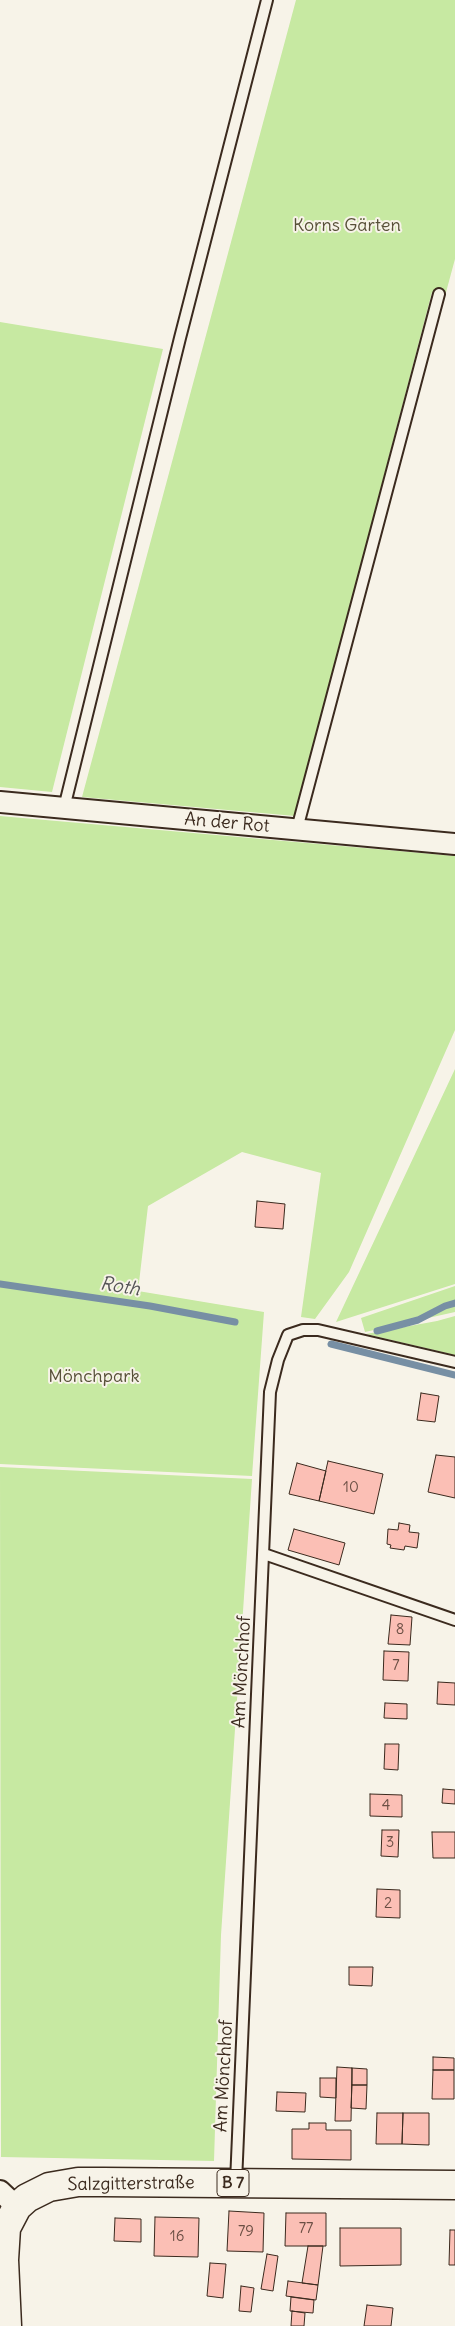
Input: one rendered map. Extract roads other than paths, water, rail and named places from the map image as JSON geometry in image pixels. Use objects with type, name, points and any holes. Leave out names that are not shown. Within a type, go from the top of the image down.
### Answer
[{"type":"main road","name":"Salzgitterstraße","points":[[9,2199],[27,2198],[49,2187],[78,2182],[455,2185]]},
{"type":"main road","name":"B 7","points":[[7,2326],[4,2242],[9,2222],[9,2199]]},
{"type":"street","name":"An der Rot","points":[[0,802],[455,844]]},
{"type":"lane","points":[[64,808],[168,386],[267,0]]},
{"type":"lane","points":[[297,829],[439,294]]},
{"type":"lane","name":"Am Mönchhof","points":[[236,2184],[270,1392],[278,1360],[288,1335],[303,1330],[318,1330],[455,1362]]},
{"type":"lane","points":[[264,1554],[455,1620]]},
{"type":"waterway","name":"Roth","points":[[0,1284],[150,1306],[235,1322]]},
{"type":"waterway","name":"Roth","points":[[377,1331],[418,1320],[455,1303]]},
{"type":"waterway","points":[[331,1344],[455,1375]]},
{"type":"park label","name":"Korns Gärten","points":[[347,226]]},
{"type":"park label","name":"Mönchpark","points":[[94,1377]]}]
